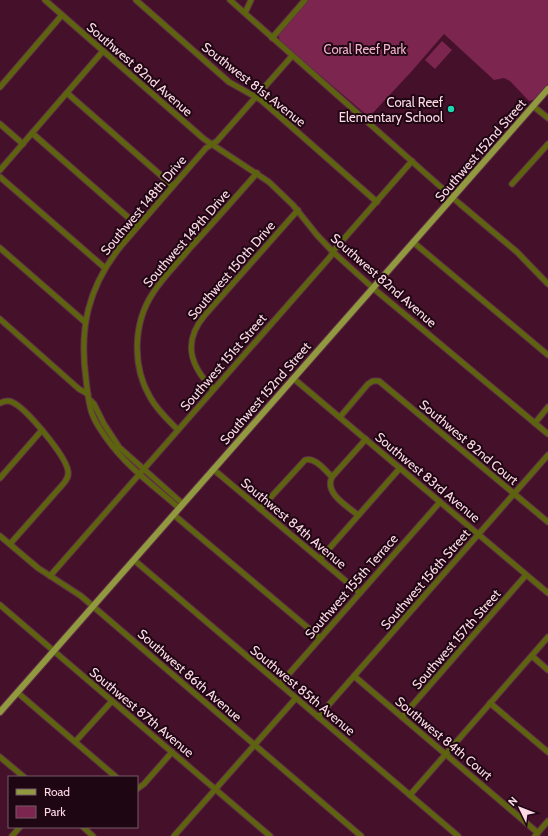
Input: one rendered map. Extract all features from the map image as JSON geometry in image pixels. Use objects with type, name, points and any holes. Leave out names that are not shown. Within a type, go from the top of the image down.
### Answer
[{"type":"main road","name":"Southwest 152nd Street","points":[[0,711],[18,693],[548,89]]},
{"type":"street","name":"Southwest 82nd Avenue","points":[[45,0],[212,145],[257,173],[285,196],[333,252],[373,288],[548,434]]},
{"type":"street","name":"Southwest 81st Avenue","points":[[136,0],[229,82],[260,100],[377,202]]},
{"type":"street","points":[[230,0],[517,252],[548,284]]},
{"type":"street","points":[[245,13],[251,0]]},
{"type":"street","points":[[272,38],[305,0]]},
{"type":"street","points":[[0,87],[62,15]]},
{"type":"street","points":[[0,170],[103,51]]},
{"type":"street","name":"Southwest 148th Drive","points":[[89,397],[83,350],[85,322],[92,294],[104,268],[116,251],[206,148],[217,141],[292,56]]},
{"type":"street","points":[[67,93],[173,186]]},
{"type":"street","points":[[533,106],[548,118]]},
{"type":"street","points":[[0,124],[23,144]]},
{"type":"street","points":[[32,133],[138,226]]},
{"type":"street","points":[[512,184],[548,144]]},
{"type":"street","name":"Southwest 151st Street","points":[[50,576],[412,161]]},
{"type":"street","name":"Southwest 149th Drive","points":[[178,430],[155,405],[143,382],[138,362],[137,344],[142,318],[148,301],[162,280],[257,173]]},
{"type":"street","points":[[0,177],[104,268]]},
{"type":"street","name":"Southwest 150th Drive","points":[[213,389],[199,374],[194,364],[191,347],[194,330],[205,315],[298,210]]},
{"type":"street","points":[[413,242],[548,355]]},
{"type":"street","points":[[0,248],[85,322]]},
{"type":"street","points":[[1,322],[89,397],[89,406],[94,417],[107,438],[123,458],[141,471],[181,506]]},
{"type":"street","name":"Southwest 83rd Avenue","points":[[293,378],[548,593]]},
{"type":"street","name":"Southwest 82nd Court","points":[[340,417],[368,384],[376,380],[384,384],[548,522]]},
{"type":"street","points":[[2,402],[10,401],[15,404],[42,430],[68,471],[64,483],[10,544]]},
{"type":"street","points":[[535,422],[548,407]]},
{"type":"street","points":[[0,478],[42,430]]},
{"type":"street","points":[[358,515],[332,492],[330,486],[332,477],[366,439]]},
{"type":"street","name":"Southwest 156th Street","points":[[318,717],[548,455]]},
{"type":"street","points":[[260,509],[301,463],[307,459],[315,462],[332,477]]},
{"type":"street","points":[[320,559],[400,468]]},
{"type":"street","name":"Southwest 84th Avenue","points":[[214,469],[360,593]]},
{"type":"street","name":"Southwest 155th Terrace","points":[[280,684],[440,502]]},
{"type":"street","points":[[174,515],[320,638]]},
{"type":"street","name":"Southwest 86th Avenue","points":[[0,536],[38,568],[73,590],[93,606],[361,836]]},
{"type":"street","name":"Southwest 85th Avenue","points":[[134,560],[458,836]]},
{"type":"street","name":"Southwest 157th Street","points":[[402,717],[526,575]]},
{"type":"street","name":"Southwest 87th Avenue","points":[[0,605],[270,836]]},
{"type":"street","points":[[410,795],[548,637]]},
{"type":"street","points":[[532,656],[548,670]]},
{"type":"street","name":"Southwest 84th Court","points":[[354,676],[446,754],[536,834]]},
{"type":"street","points":[[18,693],[115,776]]},
{"type":"street","points":[[177,835],[296,698]]},
{"type":"street","points":[[75,742],[112,701]]},
{"type":"street","points":[[490,703],[548,752]]},
{"type":"street","points":[[138,788],[144,784],[172,752]]},
{"type":"street","points":[[0,757],[23,776]]},
{"type":"street","points":[[536,834],[548,821]]},
{"type":"street","points":[[12,836],[19,828]]},
{"type":"street","points":[[84,828],[93,836]]},
{"type":"green space","name":"Coral Reef Park","points":[[308,0],[548,0],[548,84],[536,99],[529,101],[510,81],[504,78],[494,80],[444,34],[369,117],[280,41],[278,34]]},
{"type":"green space","points":[[442,41],[452,50],[435,69],[425,60]]},
{"type":"place","name":"Coral Reef Elementary School","points":[[451,109]]}]
